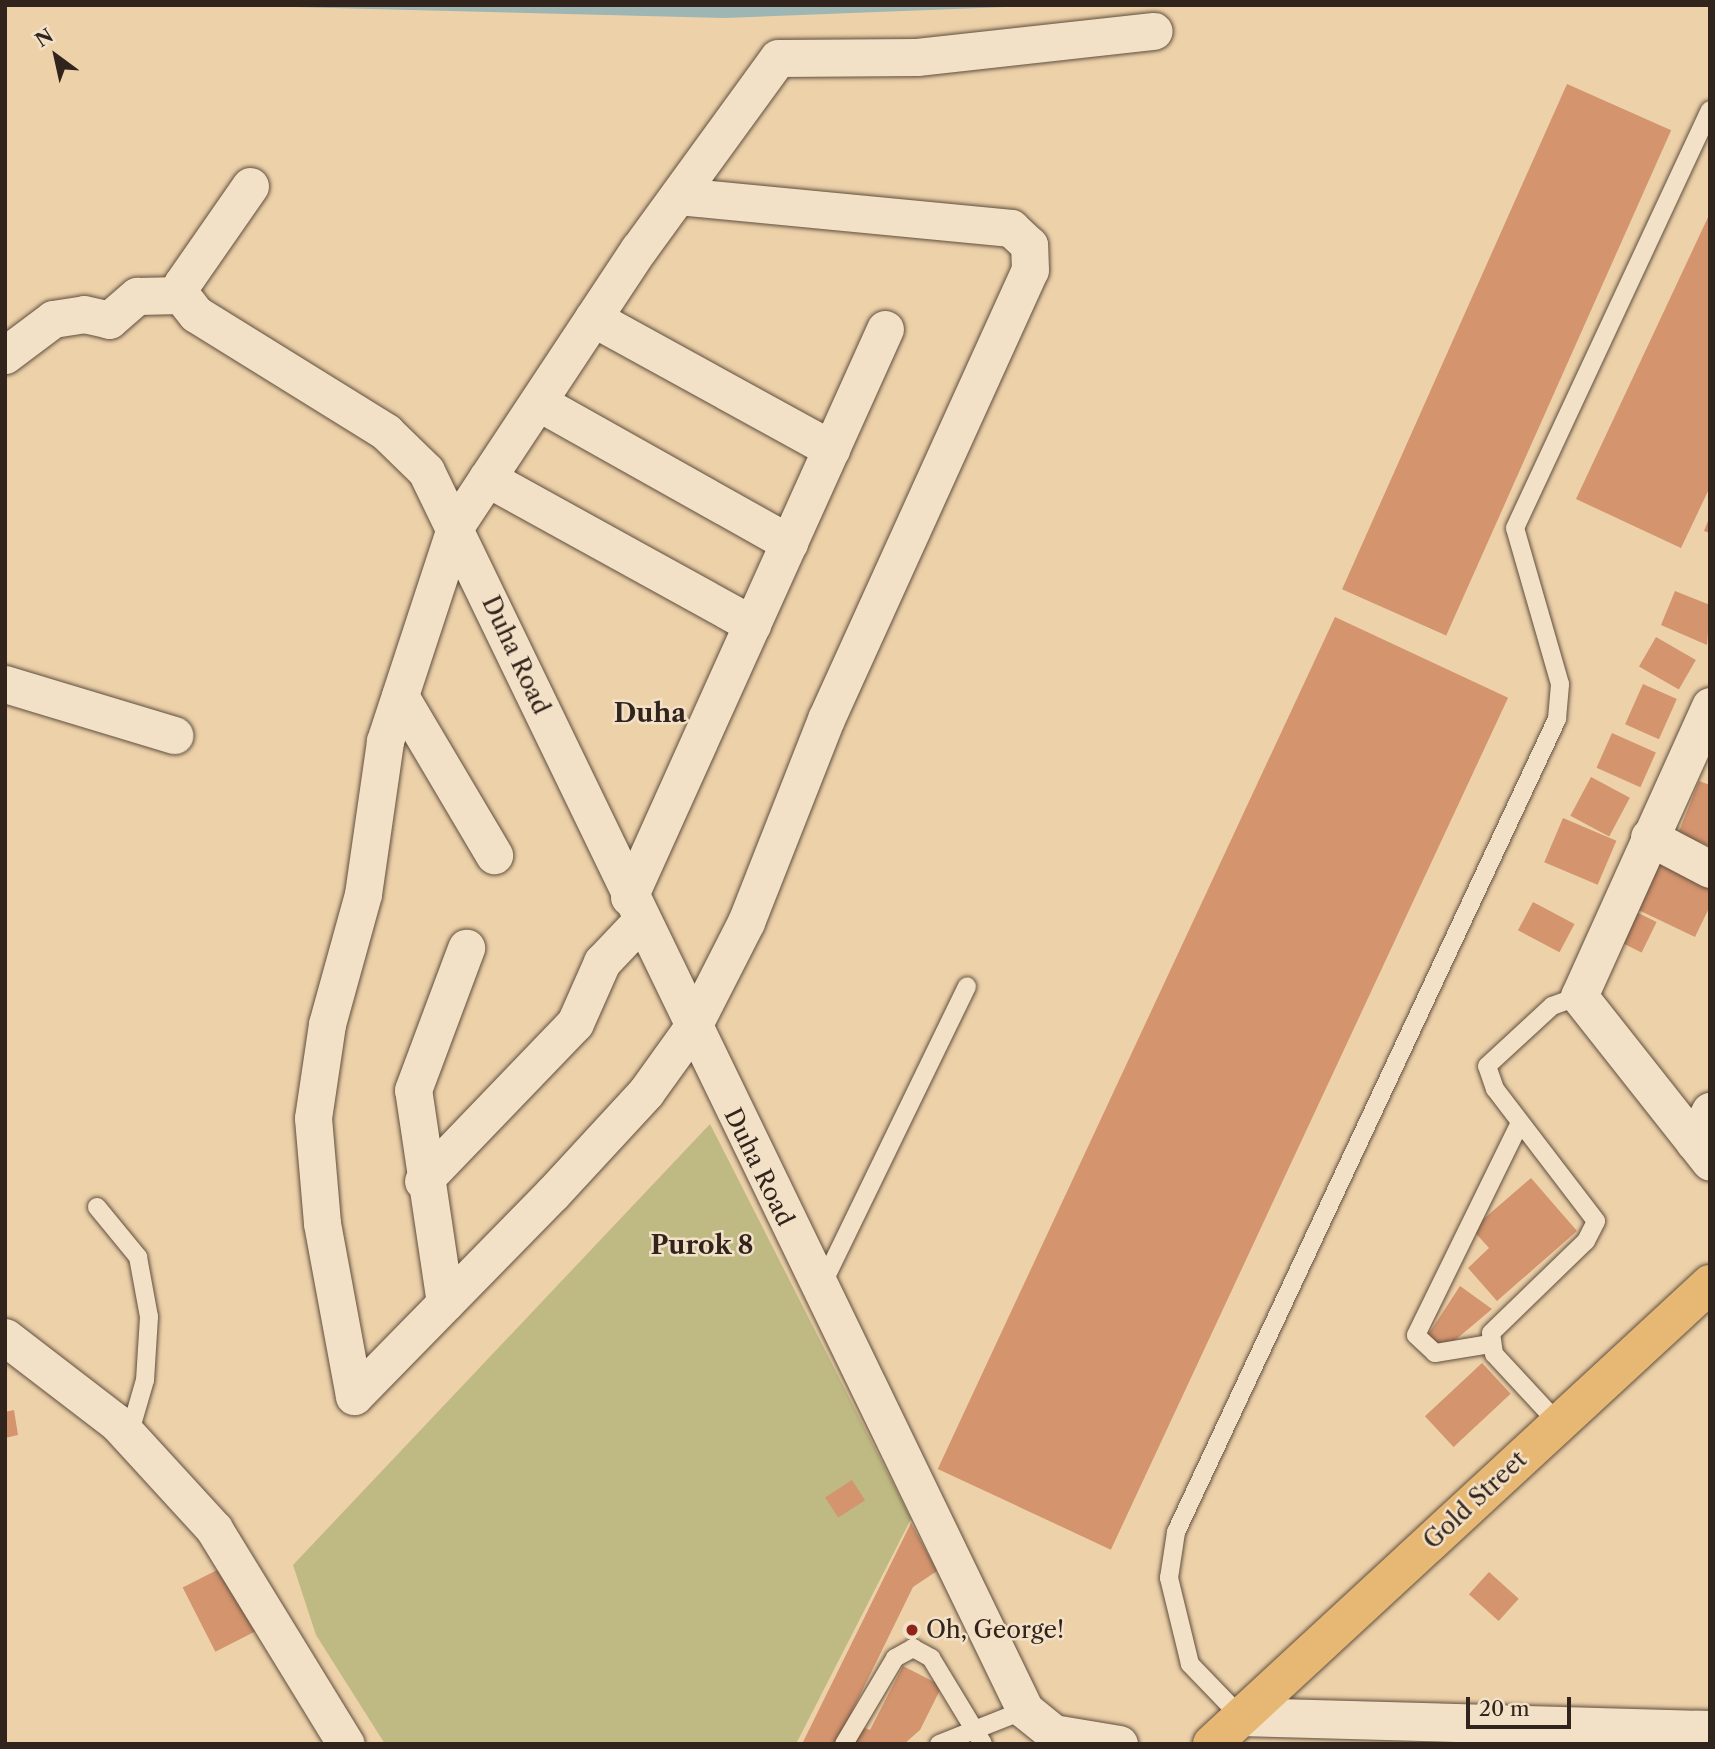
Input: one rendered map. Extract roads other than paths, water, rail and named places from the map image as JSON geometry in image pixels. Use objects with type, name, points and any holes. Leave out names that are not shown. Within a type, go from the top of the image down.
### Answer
[{"type":"main road","name":"Gold Street","points":[[1212,1744],[1710,1284]]},
{"type":"street","points":[[679,196],[1011,228],[1028,245],[1032,258],[826,719],[746,922],[692,1028],[646,1092],[354,1396],[322,1223],[313,1118],[327,1024],[363,894],[385,741],[456,525],[593,318],[765,70],[788,54],[917,57],[1154,30]]},
{"type":"street","points":[[5,355],[53,319],[84,314],[109,320],[137,296],[181,295],[250,187]]},
{"type":"street","name":"Duha Road","points":[[181,295],[195,314],[399,442],[426,471],[456,525],[635,910],[818,1291],[1025,1710],[1053,1733],[1119,1744]]},
{"type":"street","points":[[593,318],[831,449]]},
{"type":"street","points":[[423,1181],[575,1023],[602,962],[635,910],[752,624],[885,329]]},
{"type":"street","points":[[538,402],[789,543]]},
{"type":"street","points":[[487,478],[752,624]]},
{"type":"street","points":[[5,684],[174,735]]},
{"type":"street","points":[[400,696],[494,855]]},
{"type":"street","points":[[1704,1138],[1579,996],[1709,710]]},
{"type":"street","points":[[1649,837],[1710,869]]},
{"type":"street","points":[[445,1303],[423,1181],[413,1090],[466,948]]},
{"type":"street","points":[[5,1337],[129,1435],[214,1530],[346,1744]]},
{"type":"street","points":[[1241,1717],[1710,1730]]},
{"type":"lane","points":[[1241,1717],[1190,1664],[1169,1578],[1176,1532],[1557,719],[1560,684],[1515,528],[1710,110]]},
{"type":"lane","points":[[818,1291],[967,986]]},
{"type":"lane","points":[[1558,1423],[1490,1344],[1491,1333],[1587,1241],[1596,1221],[1520,1123],[1487,1066],[1552,1006],[1579,996]]},
{"type":"lane","points":[[1490,1344],[1435,1353],[1416,1335],[1520,1123]]},
{"type":"lane","points":[[97,1207],[138,1257],[149,1317],[145,1380],[129,1435]]},
{"type":"lane","points":[[844,1744],[895,1658],[914,1648],[931,1658],[983,1744]]},
{"type":"lane","points":[[939,1744],[974,1726],[1025,1710]]},
{"type":"water","points":[[218,5],[1059,5],[725,18]]},
{"type":"place","name":"Oh, George!","points":[[912,1630]]},
{"type":"district","name":"Duha","points":[[650,714]]},
{"type":"district","name":"Purok 8","points":[[702,1246]]}]
